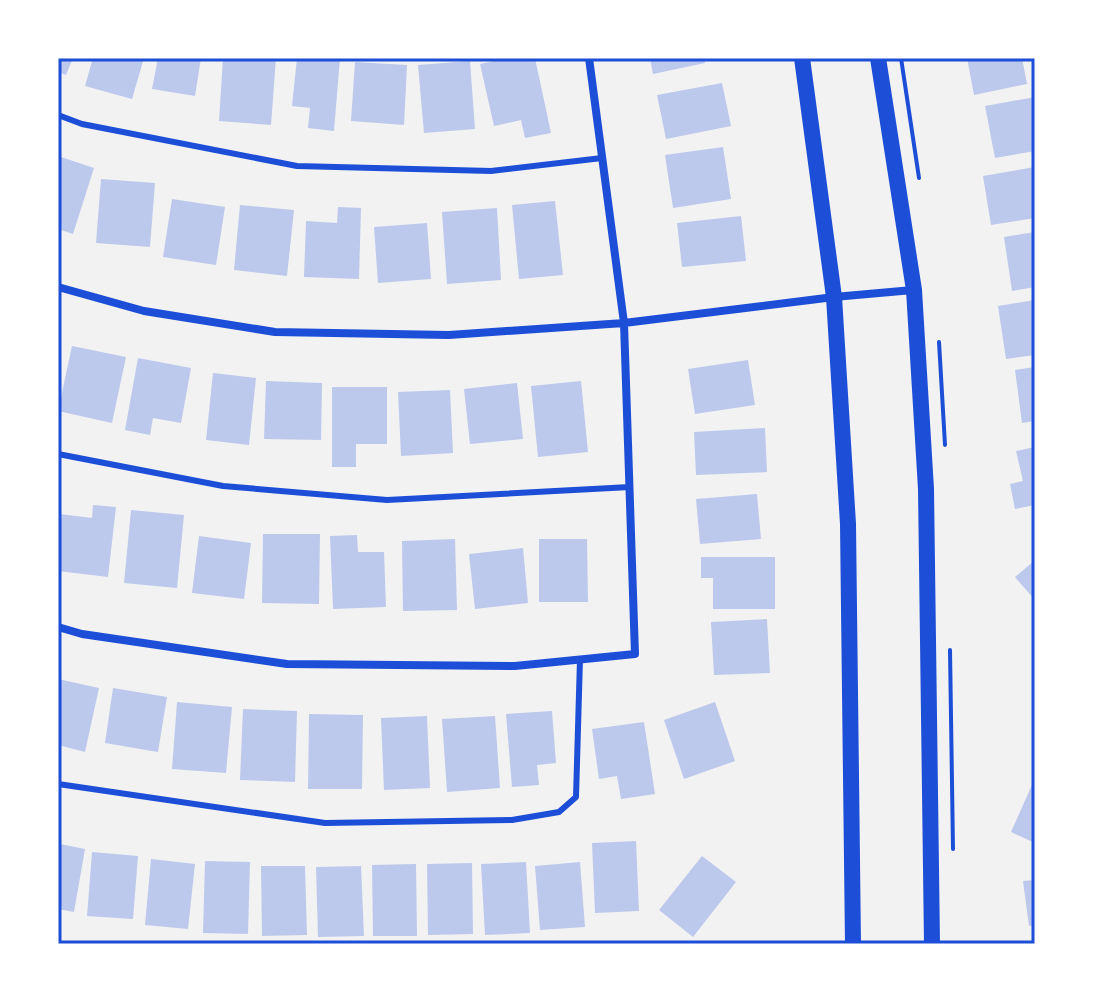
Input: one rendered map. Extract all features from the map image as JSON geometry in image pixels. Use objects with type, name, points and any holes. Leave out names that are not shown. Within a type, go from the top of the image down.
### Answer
[{"type":"main road","points":[[802,58],[834,297],[848,524],[853,944]]},
{"type":"main road","points":[[878,58],[914,290],[926,489],[932,944]]},
{"type":"street","points":[[58,627],[82,634],[287,664],[515,666],[635,654],[624,323],[589,58]]},
{"type":"street","points":[[58,287],[144,311],[275,332],[449,335],[624,323],[914,290]]},
{"type":"lane","points":[[58,115],[82,124],[297,166],[491,171],[602,158]]},
{"type":"lane","points":[[58,454],[223,486],[387,500],[630,487]]},
{"type":"lane","points":[[58,784],[325,823],[512,820],[559,812],[576,797],[580,659]]},
{"type":"building","points":[[58,58],[73,58],[66,75],[58,72]]},
{"type":"building","points":[[93,58],[144,58],[132,99],[85,86]]},
{"type":"building","points":[[158,58],[201,58],[195,96],[152,89]]},
{"type":"building","points":[[223,58],[276,58],[271,125],[219,121]]},
{"type":"building","points":[[297,58],[340,58],[334,131],[308,128],[310,108],[292,106]]},
{"type":"building","points":[[509,58],[535,58],[551,133],[525,138],[521,120],[494,126],[480,64]]},
{"type":"building","points":[[650,58],[704,58],[705,63],[653,74]]},
{"type":"building","points":[[967,58],[1022,58],[1027,84],[974,95]]},
{"type":"building","points":[[470,61],[475,129],[424,133],[418,65]]},
{"type":"building","points":[[355,62],[407,65],[404,125],[351,121]]},
{"type":"building","points":[[722,83],[731,126],[666,139],[657,95]]},
{"type":"building","points":[[1035,97],[1035,151],[995,158],[985,106]]},
{"type":"building","points":[[723,147],[731,199],[673,208],[665,155]]},
{"type":"building","points":[[58,156],[94,168],[73,234],[58,229]]},
{"type":"building","points":[[1035,167],[1035,218],[991,225],[983,176]]},
{"type":"building","points":[[101,179],[155,183],[150,247],[96,243]]},
{"type":"building","points":[[172,199],[225,207],[216,265],[163,257]]},
{"type":"building","points":[[555,201],[563,275],[519,279],[512,205]]},
{"type":"building","points":[[240,205],[294,210],[287,276],[234,270]]},
{"type":"building","points":[[338,207],[361,208],[359,279],[304,277],[306,221],[337,223]]},
{"type":"building","points":[[497,208],[501,280],[447,284],[442,212]]},
{"type":"building","points":[[741,216],[746,261],[682,267],[677,223]]},
{"type":"building","points":[[427,223],[431,279],[378,283],[374,227]]},
{"type":"building","points":[[1035,232],[1035,287],[1012,291],[1004,237]]},
{"type":"building","points":[[1035,300],[1035,355],[1006,359],[998,306]]},
{"type":"building","points":[[72,346],[126,357],[112,423],[58,411]]},
{"type":"building","points":[[138,358],[191,368],[181,423],[153,418],[150,435],[125,430]]},
{"type":"building","points":[[748,360],[755,405],[695,414],[688,369]]},
{"type":"building","points":[[1035,367],[1035,421],[1022,423],[1015,370]]},
{"type":"building","points":[[213,373],[256,378],[249,445],[206,440]]},
{"type":"building","points":[[266,381],[322,383],[321,440],[264,439]]},
{"type":"building","points":[[581,381],[588,452],[538,457],[531,386]]},
{"type":"building","points":[[517,383],[523,439],[470,444],[464,389]]},
{"type":"building","points":[[332,387],[387,387],[387,444],[356,444],[356,467],[332,467]]},
{"type":"building","points":[[450,390],[453,453],[401,456],[398,392]]},
{"type":"building","points":[[765,428],[767,472],[696,475],[694,432]]},
{"type":"building","points":[[1035,447],[1035,505],[1015,509],[1010,484],[1023,481],[1016,451]]},
{"type":"building","points":[[757,494],[761,539],[700,544],[696,499]]},
{"type":"building","points":[[93,505],[116,507],[108,577],[58,571],[60,514],[92,518]]},
{"type":"building","points":[[131,510],[184,515],[177,588],[124,583]]},
{"type":"building","points":[[263,534],[320,534],[319,604],[262,603]]},
{"type":"building","points":[[357,535],[358,552],[384,552],[386,607],[333,609],[330,536]]},
{"type":"building","points":[[199,536],[251,543],[244,599],[192,593]]},
{"type":"building","points":[[455,539],[457,610],[403,611],[402,541]]},
{"type":"building","points":[[539,539],[587,539],[588,602],[539,602]]},
{"type":"building","points":[[523,548],[528,603],[475,609],[469,554]]},
{"type":"building","points":[[701,557],[775,557],[775,609],[713,609],[713,578],[701,578]]},
{"type":"building","points":[[1035,560],[1035,600],[1015,577]]},
{"type":"building","points":[[767,619],[770,673],[714,675],[711,622]]},
{"type":"building","points":[[58,679],[99,688],[85,752],[58,745]]},
{"type":"building","points":[[113,688],[167,697],[158,752],[105,743]]},
{"type":"building","points":[[177,702],[232,707],[226,773],[172,769]]},
{"type":"building","points":[[715,702],[735,761],[684,779],[664,720]]},
{"type":"building","points":[[243,709],[297,711],[295,782],[240,780]]},
{"type":"building","points":[[552,711],[556,763],[537,765],[539,785],[512,787],[506,714]]},
{"type":"building","points":[[309,714],[363,715],[362,789],[308,789]]},
{"type":"building","points":[[427,716],[430,788],[384,790],[381,718]]},
{"type":"building","points":[[495,716],[500,788],[447,792],[442,719]]},
{"type":"building","points":[[644,722],[655,794],[621,799],[617,776],[599,779],[592,729]]},
{"type":"building","points":[[1035,778],[1035,843],[1011,832]]},
{"type":"building","points":[[636,841],[639,911],[595,913],[592,843]]},
{"type":"building","points":[[60,844],[85,849],[74,912],[58,909]]},
{"type":"building","points":[[92,852],[138,856],[133,919],[87,916]]},
{"type":"building","points":[[702,856],[736,882],[693,937],[659,910]]},
{"type":"building","points":[[151,859],[195,864],[188,929],[145,925]]},
{"type":"building","points":[[205,861],[250,862],[248,934],[203,933]]},
{"type":"building","points":[[526,862],[530,933],[485,935],[481,864]]},
{"type":"building","points":[[580,862],[585,927],[540,930],[535,866]]},
{"type":"building","points":[[472,863],[473,934],[428,935],[427,864]]},
{"type":"building","points":[[416,864],[417,936],[373,936],[372,865]]},
{"type":"building","points":[[261,866],[305,866],[307,935],[262,936]]},
{"type":"building","points":[[361,866],[364,936],[318,937],[316,867]]},
{"type":"building","points":[[1035,880],[1035,925],[1029,926],[1023,881]]}]
